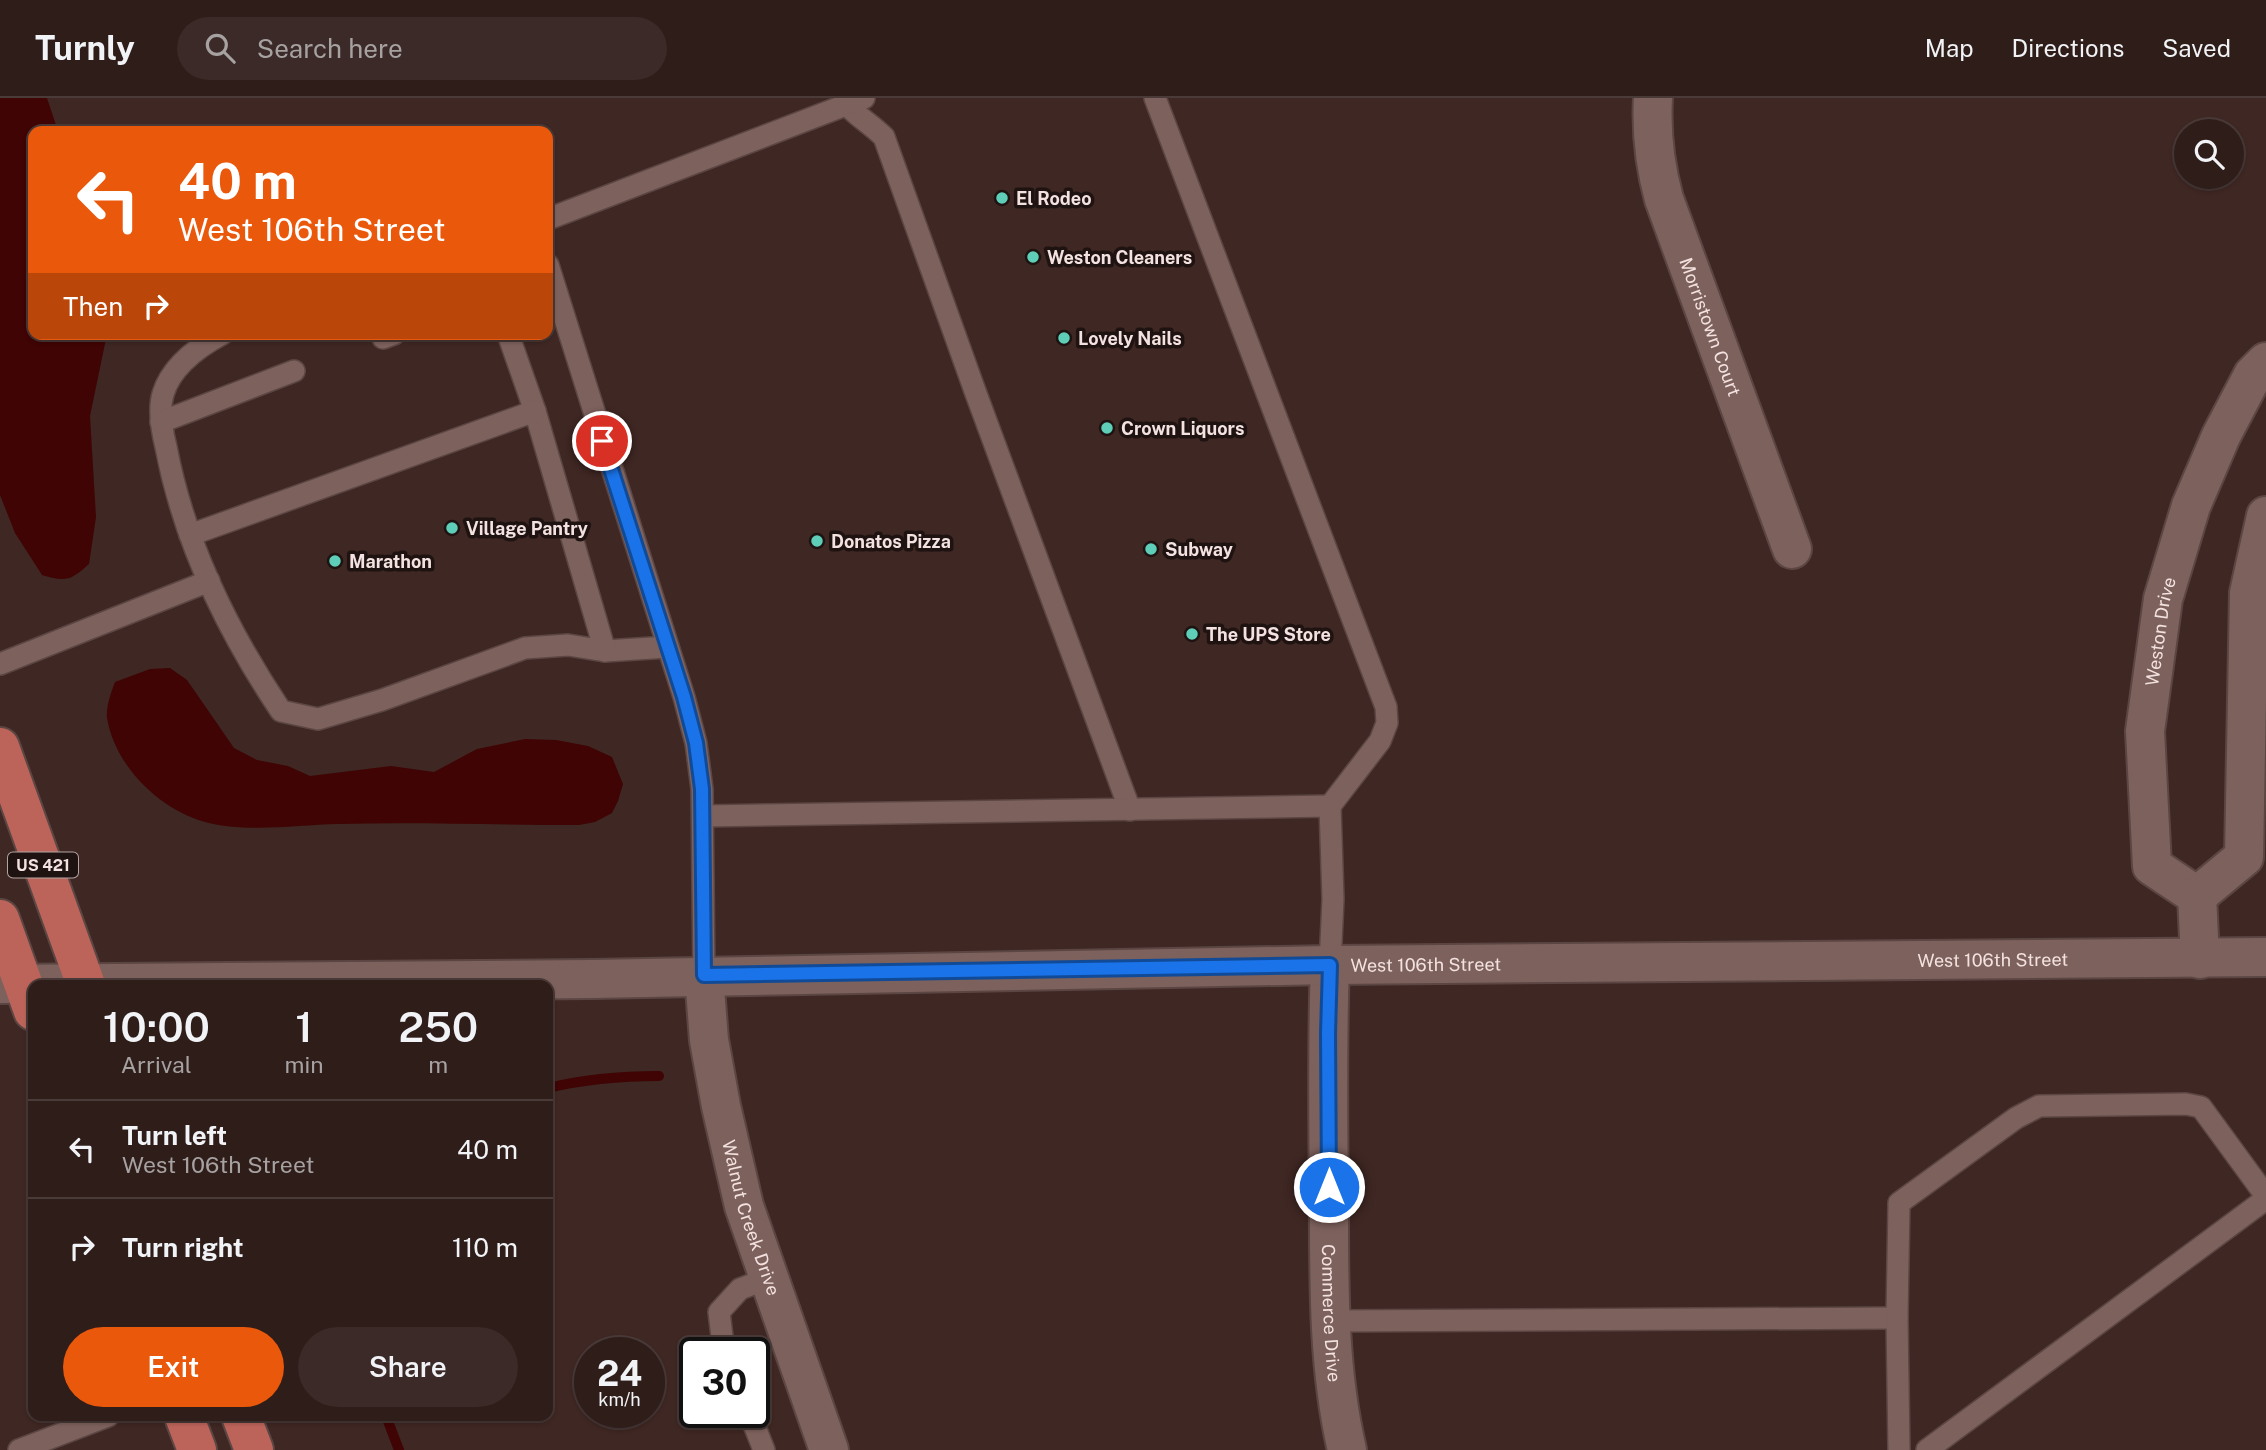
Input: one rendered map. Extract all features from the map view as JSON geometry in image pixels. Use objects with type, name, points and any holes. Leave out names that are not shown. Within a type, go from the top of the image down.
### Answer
[{"type":"main road","name":"US 421","points":[[0,747],[85,980]]},
{"type":"main road","points":[[0,919],[19,993]]},
{"type":"main road","points":[[186,1421],[197,1450]]},
{"type":"main road","points":[[243,1421],[254,1450]]},
{"type":"street","name":"Morristown Court","points":[[1653,98],[1653,144],[1664,199],[1792,549]]},
{"type":"street","name":"Weston Drive","points":[[2197,896],[2152,866],[2145,731],[2164,599],[2191,506],[2221,436],[2253,375],[2266,362]]},
{"type":"street","points":[[2200,959],[2197,896],[2244,857],[2249,593],[2266,516]]},
{"type":"street","name":"West 106th Street","points":[[482,980],[1330,965],[2266,957]]},
{"type":"street","name":"Commerce Drive","points":[[1330,965],[1329,1321],[1347,1450]]},
{"type":"street","name":"Walnut Creek Drive","points":[[704,975],[709,1040],[744,1206],[829,1450]]},
{"type":"lane","points":[[1155,98],[1386,707],[1387,723],[1380,741],[1330,806],[1333,899],[1330,965]]},
{"type":"lane","points":[[553,217],[855,101],[859,119],[873,127],[884,138],[1130,810]]},
{"type":"lane","points":[[553,281],[696,743],[703,816],[704,975]]},
{"type":"lane","points":[[211,340],[179,365],[163,394],[161,422],[172,478],[190,535],[209,581],[253,670],[281,711],[318,719],[382,700],[525,648],[568,645],[605,651],[668,647]]},
{"type":"lane","points":[[510,340],[535,411],[605,651]]},
{"type":"lane","points":[[161,422],[294,372]]},
{"type":"lane","points":[[190,535],[535,411]]},
{"type":"lane","points":[[0,664],[209,581]]},
{"type":"lane","points":[[703,816],[1330,806]]},
{"type":"lane","points":[[1899,1450],[1899,1203],[2016,1118],[2039,1106],[2186,1104],[2201,1107],[2266,1198],[1927,1450]]},
{"type":"lane","points":[[722,1337],[719,1312],[740,1289],[769,1278]]},
{"type":"lane","points":[[1329,1321],[1897,1318]]},
{"type":"lane","points":[[19,1450],[95,1421]]},
{"type":"lane","points":[[755,1428],[764,1450]]},
{"type":"shaded area","points":[[0,98],[47,98],[56,126],[28,126],[28,340],[106,340],[90,416],[96,517],[89,564],[67,578],[57,579],[42,575],[15,533],[0,495]]},
{"type":"shaded area","points":[[170,668],[187,680],[234,748],[257,760],[288,766],[310,776],[391,766],[434,772],[477,749],[525,739],[556,740],[588,746],[612,757],[623,784],[612,813],[595,822],[579,825],[368,823],[254,828],[205,822],[171,807],[142,783],[119,753],[107,718],[115,682],[150,669]]},
{"type":"waterway","points":[[553,1087],[603,1079],[659,1076]]},
{"type":"waterway","points":[[388,1421],[399,1450]]},
{"type":"place","name":"El Rodeo","points":[[1002,198]]},
{"type":"place","name":"Weston Cleaners","points":[[1033,257]]},
{"type":"place","name":"Lovely Nails","points":[[1064,338]]},
{"type":"place","name":"Crown Liquors","points":[[1107,428]]},
{"type":"place","name":"Village Pantry","points":[[452,528]]},
{"type":"place","name":"Donatos Pizza","points":[[817,541]]},
{"type":"place","name":"Subway","points":[[1151,549]]},
{"type":"place","name":"Marathon","points":[[335,561]]},
{"type":"place","name":"The UPS Store","points":[[1192,634]]},
{"type":"route","points":[[602,441],[684,697],[696,743],[703,816],[704,975],[1330,965],[1329,1187]]}]
